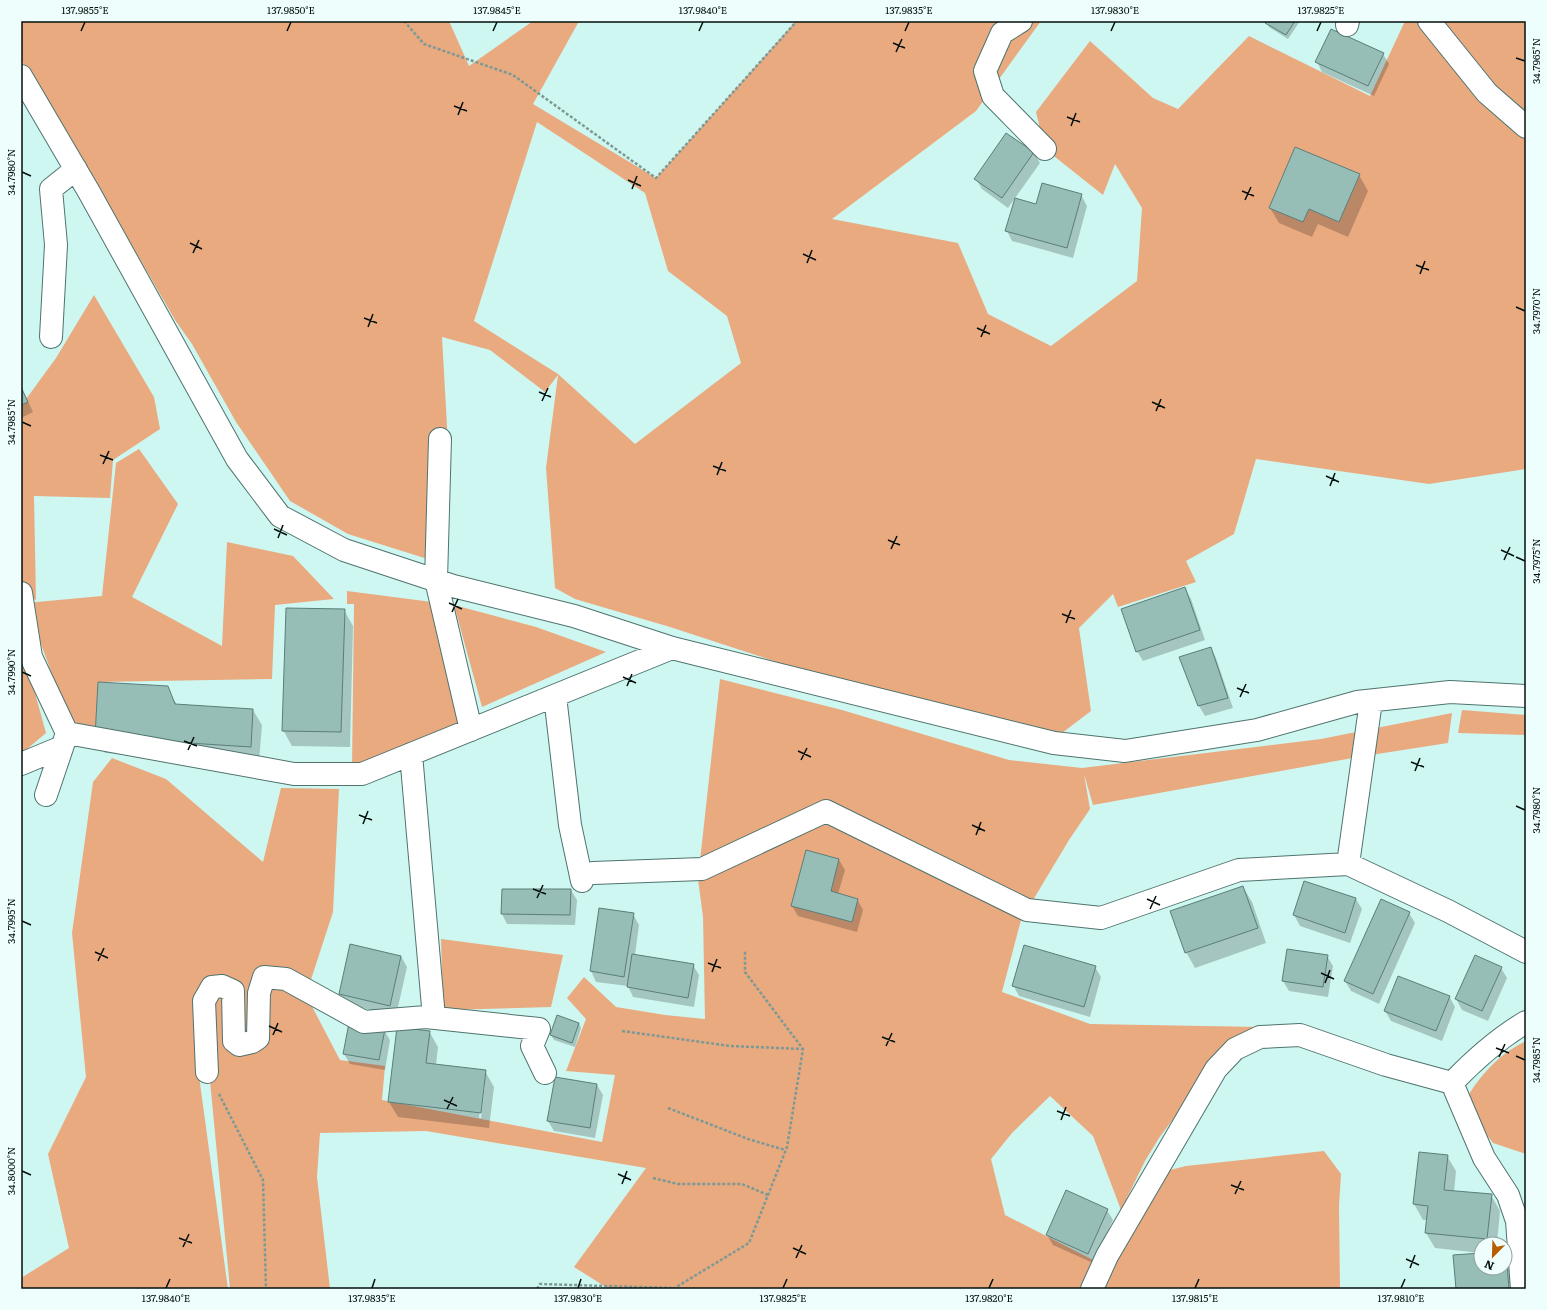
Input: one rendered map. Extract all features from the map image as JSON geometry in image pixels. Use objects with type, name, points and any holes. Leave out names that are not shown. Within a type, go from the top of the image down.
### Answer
[{"type":"street","points":[[1021,21],[1002,33],[985,71],[993,96],[1045,149]]},
{"type":"street","points":[[1429,21],[1486,92],[1526,127]]},
{"type":"street","points":[[21,76],[76,169],[237,459],[280,516],[344,550],[436,580],[574,616],[672,648],[1054,743],[1125,751],[1257,730],[1357,702],[1450,692],[1526,696]]},
{"type":"street","points":[[51,337],[56,245],[51,189],[76,169]]},
{"type":"street","points":[[440,439],[436,580],[471,730]]},
{"type":"street","points":[[21,593],[31,657],[65,740],[46,795]]},
{"type":"street","points":[[21,764],[65,740],[294,774],[362,774],[672,648]]},
{"type":"street","points":[[555,696],[570,825],[587,877],[702,869],[826,811],[1027,910],[1101,918],[1239,870],[1348,864],[1448,911],[1526,952]]},
{"type":"street","points":[[1348,864],[1371,701]]},
{"type":"street","points":[[411,754],[434,1018]]},
{"type":"street","points":[[207,1072],[204,1001],[212,986],[222,986],[233,991],[234,1042],[239,1045],[252,1042],[258,1038],[259,993],[264,977],[286,979],[364,1022],[426,1017],[539,1029],[532,1046],[544,1073]]},
{"type":"street","points":[[1452,1083],[1477,1059],[1512,1030],[1526,1022]]},
{"type":"street","points":[[1092,1289],[1107,1256],[1216,1069],[1235,1049],[1260,1037],[1300,1035],[1386,1065],[1452,1083]]},
{"type":"street","points":[[1452,1083],[1484,1158],[1508,1195],[1516,1221],[1522,1289]]},
{"type":"path","points":[[404,21],[424,44],[513,75],[656,178],[797,21]]},
{"type":"path","points":[[537,1289],[540,1284],[673,1289],[749,1243],[785,1150],[803,1049],[745,972],[744,950]]},
{"type":"path","points":[[622,1031],[730,1046],[803,1049]]},
{"type":"path","points":[[207,1072],[263,1180],[266,1289]]},
{"type":"path","points":[[668,1108],[748,1139],[785,1150]]},
{"type":"path","points":[[653,1178],[678,1184],[742,1184],[768,1194]]},
{"type":"shaded area","points":[[21,21],[449,21],[469,66],[533,21],[584,21],[578,23],[533,104],[656,178],[796,21],[1041,21],[976,111],[832,219],[958,243],[988,314],[1051,346],[1137,281],[1142,208],[1115,164],[1103,195],[1045,149],[1036,112],[1090,41],[1153,98],[1178,109],[1249,36],[1370,96],[1405,21],[1526,21],[1526,469],[1429,484],[1256,459],[1234,534],[1186,561],[1196,582],[1118,607],[1113,594],[1079,628],[1091,711],[1062,733],[971,714],[798,669],[670,627],[575,599],[555,588],[546,468],[558,375],[545,392],[490,350],[442,337],[448,444],[434,561],[348,534],[290,501],[236,422],[192,344],[175,320],[85,164],[21,60]],"holes":[[[537,122],[645,193],[668,271],[727,316],[741,363],[635,444],[558,374],[474,321]]]},
{"type":"shaded area","points":[[94,295],[154,397],[160,429],[113,460],[110,498],[34,496],[36,600],[21,593],[21,406],[56,358]]},
{"type":"shaded area","points":[[139,449],[178,504],[132,597],[222,646],[227,542],[293,556],[334,599],[275,605],[272,679],[98,682],[96,730],[71,726],[26,603],[102,596],[116,463]]},
{"type":"shaded area","points":[[347,591],[432,602],[471,730],[352,769],[354,604],[347,604]]},
{"type":"shaded area","points":[[21,597],[24,653],[46,733],[21,754]]},
{"type":"shaded area","points":[[454,605],[536,627],[606,652],[482,707]]},
{"type":"shaded area","points":[[720,679],[842,710],[1009,760],[1082,768],[1321,739],[1452,713],[1448,743],[1358,757],[1093,805],[1084,774],[1090,809],[1069,840],[1021,920],[1002,992],[1090,1024],[1260,1027],[1203,1079],[1159,1138],[1145,1161],[1121,1210],[1093,1136],[1050,1096],[1012,1133],[991,1159],[1005,1215],[1103,1265],[1091,1289],[609,1289],[574,1267],[646,1168],[426,1131],[320,1133],[317,1177],[330,1289],[230,1289],[210,1081],[199,1076],[228,1289],[21,1289],[21,1278],[69,1248],[48,1154],[86,1077],[72,933],[93,782],[112,758],[166,779],[263,862],[281,788],[339,789],[333,912],[306,995],[340,1060],[385,1066],[382,1100],[602,1142],[615,1075],[566,1071],[586,1019],[567,998],[584,977],[616,1007],[665,1015],[705,1019],[703,917],[698,879]]},
{"type":"shaded area","points":[[1462,710],[1526,715],[1526,735],[1458,733]]},
{"type":"shaded area","points":[[441,939],[563,955],[551,1007],[443,1010]]},
{"type":"shaded area","points":[[1526,1041],[1526,1154],[1493,1143],[1474,1118],[1469,1094],[1494,1063],[1517,1045]]},
{"type":"shaded area","points":[[1324,1151],[1341,1174],[1339,1206],[1340,1289],[1096,1289],[1162,1172],[1186,1166]]},
{"type":"building","points":[[1266,21],[1295,21],[1286,35],[1265,23]]},
{"type":"building","points":[[1331,29],[1384,53],[1368,86],[1315,62]]},
{"type":"building","points":[[1006,133],[1034,152],[1002,198],[974,179]]},
{"type":"building","points":[[1295,147],[1360,174],[1339,222],[1309,209],[1303,222],[1269,208]]},
{"type":"building","points":[[1042,183],[1082,194],[1067,248],[1005,231],[1015,198],[1036,204]]},
{"type":"building","points":[[21,387],[28,402],[21,405]]},
{"type":"building","points":[[1185,587],[1200,630],[1136,652],[1121,609]]},
{"type":"building","points":[[286,608],[345,609],[341,732],[282,731]]},
{"type":"building","points":[[1211,647],[1228,698],[1198,706],[1179,657]]},
{"type":"building","points":[[98,682],[168,686],[175,704],[253,709],[251,747],[95,737]]},
{"type":"building","points":[[806,850],[839,859],[831,891],[858,899],[852,922],[791,906]]},
{"type":"building","points":[[1304,881],[1356,898],[1345,933],[1293,915]]},
{"type":"building","points":[[1243,886],[1258,928],[1185,953],[1170,911]]},
{"type":"building","points":[[502,889],[571,889],[570,915],[501,914]]},
{"type":"building","points":[[1381,899],[1410,912],[1373,994],[1344,981]]},
{"type":"building","points":[[599,908],[634,913],[624,977],[590,971]]},
{"type":"building","points":[[350,944],[401,956],[390,1006],[339,994]]},
{"type":"building","points":[[1024,945],[1096,966],[1084,1007],[1012,986]]},
{"type":"building","points":[[1287,949],[1328,955],[1323,987],[1282,981]]},
{"type":"building","points":[[632,954],[694,964],[688,998],[627,987]]},
{"type":"building","points":[[1475,955],[1502,967],[1482,1011],[1455,999]]},
{"type":"building","points":[[1398,976],[1450,996],[1436,1031],[1384,1011]]},
{"type":"building","points":[[557,1015],[579,1023],[572,1043],[550,1035]]},
{"type":"building","points":[[349,1023],[385,1029],[379,1060],[343,1054]]},
{"type":"building","points":[[397,1027],[430,1031],[426,1063],[486,1070],[481,1113],[388,1102]]},
{"type":"building","points":[[555,1077],[597,1084],[590,1128],[547,1121]]},
{"type":"building","points":[[1419,1152],[1448,1155],[1444,1190],[1492,1194],[1487,1236],[1473,1236],[1473,1238],[1425,1233],[1428,1206],[1413,1204]]},
{"type":"building","points":[[1066,1190],[1108,1209],[1088,1254],[1046,1235]]},
{"type":"building","points":[[1473,1254],[1473,1276],[1508,1276],[1509,1289],[1456,1289],[1453,1255]]}]
